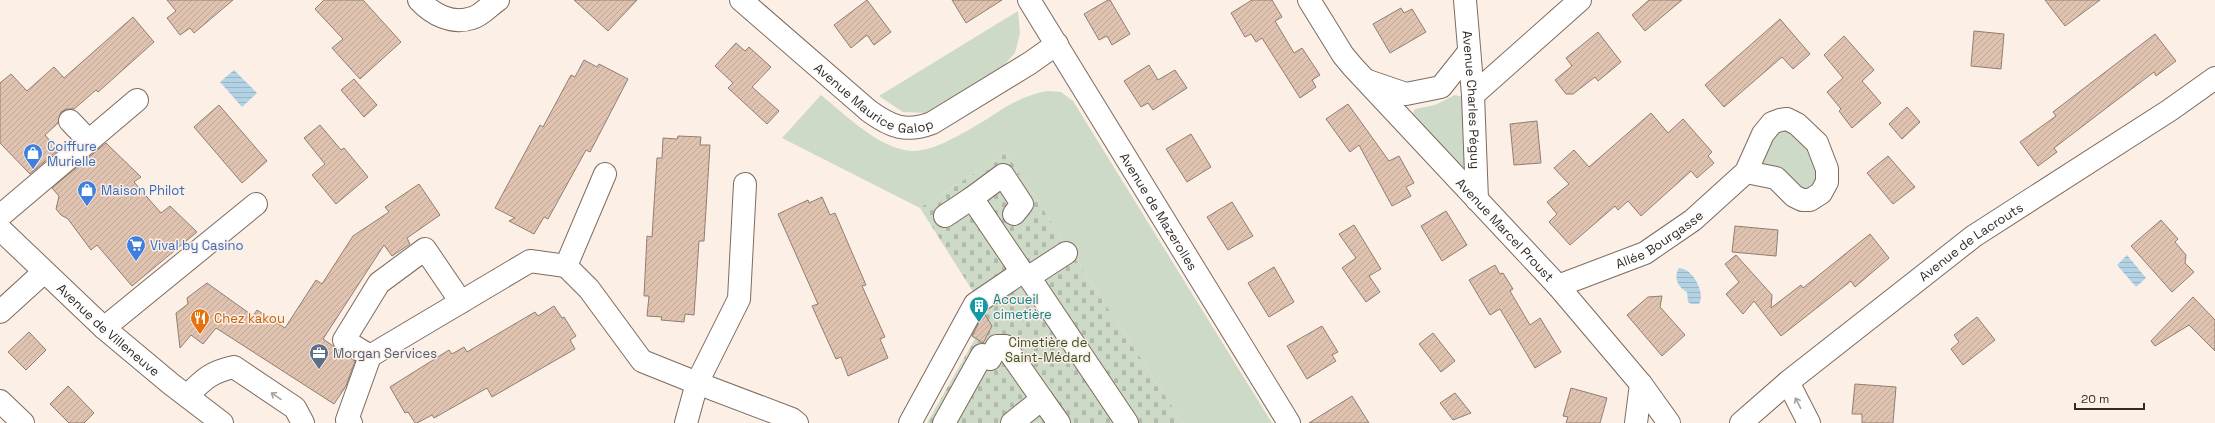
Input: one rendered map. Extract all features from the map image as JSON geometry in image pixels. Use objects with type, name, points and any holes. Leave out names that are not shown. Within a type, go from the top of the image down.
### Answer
[{"type":"street","points":[[419,0],[427,9],[448,20],[473,18],[498,0]]},
{"type":"street","name":"Avenue Maurice Galop","points":[[741,0],[868,112],[883,121],[898,127],[918,129],[932,123],[1030,64],[1056,44]]},
{"type":"street","name":"Avenue de Mazerolles","points":[[1029,0],[1289,423]]},
{"type":"street","name":"Avenue Marcel Proust","points":[[1309,0],[1343,56],[1558,286],[1641,384],[1669,423]]},
{"type":"street","name":"Avenue Charles Péguy","points":[[1465,0],[1468,53],[1473,95],[1477,200]]},
{"type":"street","points":[[1473,95],[1580,0]]},
{"type":"street","name":"Avenue Marcel Proust","points":[[1365,80],[1406,94],[1441,87],[1468,53]]},
{"type":"street","name":"Avenue de Lacrouts","points":[[1741,423],[1788,382],[1974,236],[2170,110],[2215,78]]},
{"type":"street","points":[[0,216],[137,100]]},
{"type":"street","points":[[70,121],[89,141]]},
{"type":"street","name":"Allée Bourgasse","points":[[1558,286],[1645,253],[1693,220],[1746,172]]},
{"type":"street","points":[[566,266],[605,174]]},
{"type":"street","points":[[945,216],[1003,175],[1022,204],[1014,214]]},
{"type":"street","points":[[686,423],[697,383],[739,299],[745,184]]},
{"type":"street","points":[[972,198],[1026,274],[1127,423]]},
{"type":"street","points":[[104,328],[256,204]]},
{"type":"street","name":"Avenue de Villeneuve","points":[[0,229],[104,328],[222,423]]},
{"type":"street","points":[[370,356],[344,340],[379,283],[425,248],[461,302]]},
{"type":"street","points":[[910,423],[975,304],[1026,274],[1066,253]]},
{"type":"street","points":[[351,423],[347,420],[370,356],[530,261],[566,266],[588,289],[642,361],[792,419],[797,423]]},
{"type":"street","points":[[0,312],[44,272]]},
{"type":"street","points":[[944,423],[982,355],[990,359],[997,346],[1005,346],[1059,423]]},
{"type":"street","points":[[187,396],[206,376],[221,370],[234,368],[295,408],[302,423]]},
{"type":"street","points":[[1788,382],[1809,423]]},
{"type":"street","points":[[1636,423],[1641,384]]},
{"type":"street","points":[[1012,423],[1042,399]]},
{"type":"street","points":[[0,401],[23,423]]},
{"type":"green space","points":[[1018,11],[1020,33],[1015,53],[1004,65],[926,113],[903,112],[879,96]]},
{"type":"green space","points":[[1047,91],[1061,92],[1073,101],[1272,423],[1183,423],[1006,153],[920,208],[782,138],[821,95],[875,138],[900,149],[912,151],[921,150],[931,148],[951,140],[1016,102],[1031,95]]},
{"type":"green space","points":[[1455,95],[1463,97],[1468,169],[1464,172],[1413,113],[1415,109],[1435,105]]},
{"type":"green space","points":[[1792,128],[1820,161],[1821,174],[1811,193],[1757,167],[1772,133]]},
{"type":"green space","name":"Cimetière de Saint-Médard","points":[[1006,153],[1183,423],[927,423],[975,339],[964,331],[979,301],[920,208]]},
{"type":"water","points":[[234,70],[257,93],[242,107],[220,82]]},
{"type":"water","points":[[2127,255],[2146,278],[2136,287],[2117,265]]},
{"type":"water","points":[[1679,268],[1684,269],[1693,276],[1701,293],[1699,304],[1691,304],[1688,302],[1687,292],[1681,288],[1677,282],[1676,275]]},
{"type":"building","points":[[167,0],[233,0],[194,33],[190,28],[180,35],[167,18],[176,11]]},
{"type":"building","points":[[324,0],[363,0],[401,42],[360,79],[332,48],[343,39],[315,9]]},
{"type":"building","points":[[574,0],[637,0],[608,31]]},
{"type":"building","points":[[867,0],[891,32],[874,45],[867,35],[851,48],[834,25]]},
{"type":"building","points":[[952,0],[1002,0],[966,23]]},
{"type":"building","points":[[1110,0],[1130,34],[1112,45],[1107,36],[1099,40],[1084,14]]},
{"type":"building","points":[[1252,0],[1272,0],[1282,17],[1275,21],[1294,53],[1302,48],[1320,75],[1312,80],[1316,87],[1300,98],[1262,38],[1256,42],[1251,34],[1245,37],[1231,13]]},
{"type":"building","points":[[1649,0],[1682,0],[1645,31],[1632,15]]},
{"type":"building","points":[[2045,0],[2100,0],[2065,26]]},
{"type":"building","points":[[1401,8],[1404,13],[1412,9],[1426,32],[1390,53],[1373,24]]},
{"type":"building","points":[[133,17],[154,42],[98,92],[96,90],[74,109],[67,109],[61,112],[58,123],[45,135],[58,150],[30,174],[0,143],[0,83],[11,74],[27,91],[54,67],[64,78]]},
{"type":"building","points":[[1780,19],[1810,54],[1793,69],[1782,57],[1724,107],[1705,85]]},
{"type":"building","points":[[1974,31],[2004,34],[2001,69],[1971,66]]},
{"type":"building","points":[[1598,32],[1621,62],[1598,81],[1595,77],[1573,94],[1566,94],[1555,80],[1572,66],[1566,58]]},
{"type":"building","points":[[2155,34],[2176,61],[2156,76],[2154,72],[2109,106],[2054,148],[2057,152],[2038,166],[2020,142],[2056,116],[2053,112]]},
{"type":"building","points":[[1844,36],[1874,70],[1862,81],[1881,103],[1852,128],[1839,111],[1841,109],[1827,92],[1843,78],[1824,55]]},
{"type":"building","points":[[736,43],[745,51],[749,47],[771,67],[752,87],[779,111],[767,124],[728,88],[733,83],[715,66]]},
{"type":"building","points":[[584,60],[597,67],[599,64],[628,79],[590,152],[586,150],[548,219],[544,217],[534,234],[509,221],[515,218],[495,208],[540,125],[543,127],[571,75],[575,77]]},
{"type":"building","points":[[1149,65],[1158,80],[1175,70],[1187,88],[1153,110],[1148,103],[1141,107],[1124,81]]},
{"type":"building","points":[[354,79],[377,105],[364,117],[341,90]]},
{"type":"building","points":[[1348,104],[1389,161],[1399,156],[1414,183],[1406,187],[1411,196],[1392,206],[1359,145],[1350,152],[1326,119]]},
{"type":"building","points":[[219,105],[267,161],[242,183],[194,127]]},
{"type":"building","points":[[1907,107],[1920,122],[1902,139],[1889,124]]},
{"type":"building","points":[[1651,113],[1668,133],[1683,119],[1712,152],[1708,156],[1714,163],[1697,178],[1691,171],[1641,216],[1628,201],[1618,210],[1615,206],[1570,245],[1549,222],[1557,214],[1547,202],[1569,184],[1554,168],[1574,150],[1589,167]]},
{"type":"building","points":[[1537,121],[1541,163],[1514,165],[1510,124]]},
{"type":"building","points":[[320,125],[341,150],[344,148],[368,177],[336,204],[312,175],[325,164],[304,138]]},
{"type":"building","points":[[1191,134],[1211,167],[1187,182],[1166,149]]},
{"type":"building","points":[[678,136],[701,137],[700,145],[710,145],[704,241],[699,241],[694,315],[685,314],[684,322],[661,320],[662,317],[647,316],[649,296],[644,296],[647,236],[652,237],[657,158],[662,158],[663,138],[677,139]]},
{"type":"building","points":[[106,143],[141,177],[134,182],[161,213],[170,206],[197,232],[132,286],[97,245],[91,250],[68,219],[61,215],[56,209],[59,196],[52,188]]},
{"type":"building","points":[[1888,156],[1915,187],[1893,204],[1867,173]]},
{"type":"building","points":[[419,184],[440,215],[407,238],[410,244],[392,256],[384,245],[323,339],[355,361],[346,386],[334,404],[216,328],[203,344],[191,335],[180,348],[176,313],[188,304],[187,298],[207,283],[253,316],[257,310],[285,328],[316,280],[322,284],[353,236],[389,212],[385,207]]},
{"type":"building","points":[[822,197],[830,215],[835,213],[866,285],[862,286],[885,337],[880,339],[888,358],[848,376],[841,357],[836,359],[812,306],[818,304],[778,214],[808,200],[809,203]]},
{"type":"building","points":[[1232,202],[1253,236],[1228,250],[1207,217]]},
{"type":"building","points":[[1446,211],[1467,245],[1442,261],[1421,226]]},
{"type":"building","points":[[2161,220],[2178,239],[2175,242],[2186,255],[2185,263],[2194,272],[2172,292],[2131,246]]},
{"type":"building","points":[[1354,225],[1381,269],[1369,276],[1380,292],[1366,302],[1342,268],[1356,258],[1339,234]]},
{"type":"building","points":[[1735,226],[1778,230],[1776,256],[1732,252]]},
{"type":"building","points":[[1870,234],[1889,258],[1855,287],[1851,281],[1781,336],[1754,301],[1743,314],[1726,294],[1739,282],[1725,264],[1736,255],[1772,295],[1771,308],[1801,285],[1803,288]]},
{"type":"building","points":[[1495,265],[1500,274],[1503,273],[1513,289],[1510,291],[1530,325],[1540,318],[1561,352],[1535,368],[1500,309],[1490,315],[1469,280]]},
{"type":"building","points":[[1274,267],[1294,302],[1269,317],[1248,283]]},
{"type":"building","points":[[1662,296],[1660,307],[1685,335],[1662,356],[1627,315],[1648,297]]},
{"type":"building","points":[[2193,297],[2215,320],[2215,351],[2189,325],[2155,346],[2151,341]]},
{"type":"building","points":[[554,306],[562,318],[564,317],[576,336],[570,340],[575,349],[492,397],[487,388],[434,418],[432,415],[417,423],[415,423],[408,412],[405,413],[390,387],[449,350],[452,354],[464,347],[467,352],[535,312],[538,316]]},
{"type":"building","points":[[984,313],[992,326],[983,343],[972,336]]},
{"type":"building","points":[[1977,317],[1995,340],[1963,365],[1951,349],[1959,342],[1954,335]]},
{"type":"building","points":[[1322,326],[1338,352],[1332,355],[1336,361],[1307,379],[1287,346]]},
{"type":"building","points":[[29,332],[46,350],[26,370],[8,352]]},
{"type":"building","points":[[1433,333],[1455,361],[1441,372],[1419,344]]},
{"type":"building","points":[[1855,384],[1896,387],[1893,423],[1862,423],[1862,414],[1852,414]]},
{"type":"building","points":[[68,386],[94,413],[84,423],[69,423],[50,404]]},
{"type":"building","points":[[1571,388],[1607,398],[1600,423],[1566,423],[1568,417],[1563,416]]},
{"type":"building","points":[[1455,393],[1471,413],[1453,420],[1440,403]]},
{"type":"building","points":[[1352,396],[1369,423],[1309,423]]},
{"type":"place","name":"Coiffure Murielle","points":[[33,170]]},
{"type":"place","name":"Maison Philot","points":[[87,207]]},
{"type":"place","name":"Vival by Casino","points":[[136,262]]},
{"type":"place","name":"Accueil cimetière","points":[[979,323]]},
{"type":"place","name":"Chez kakou","points":[[200,335]]},
{"type":"place","name":"Morgan Services","points":[[319,370]]}]
